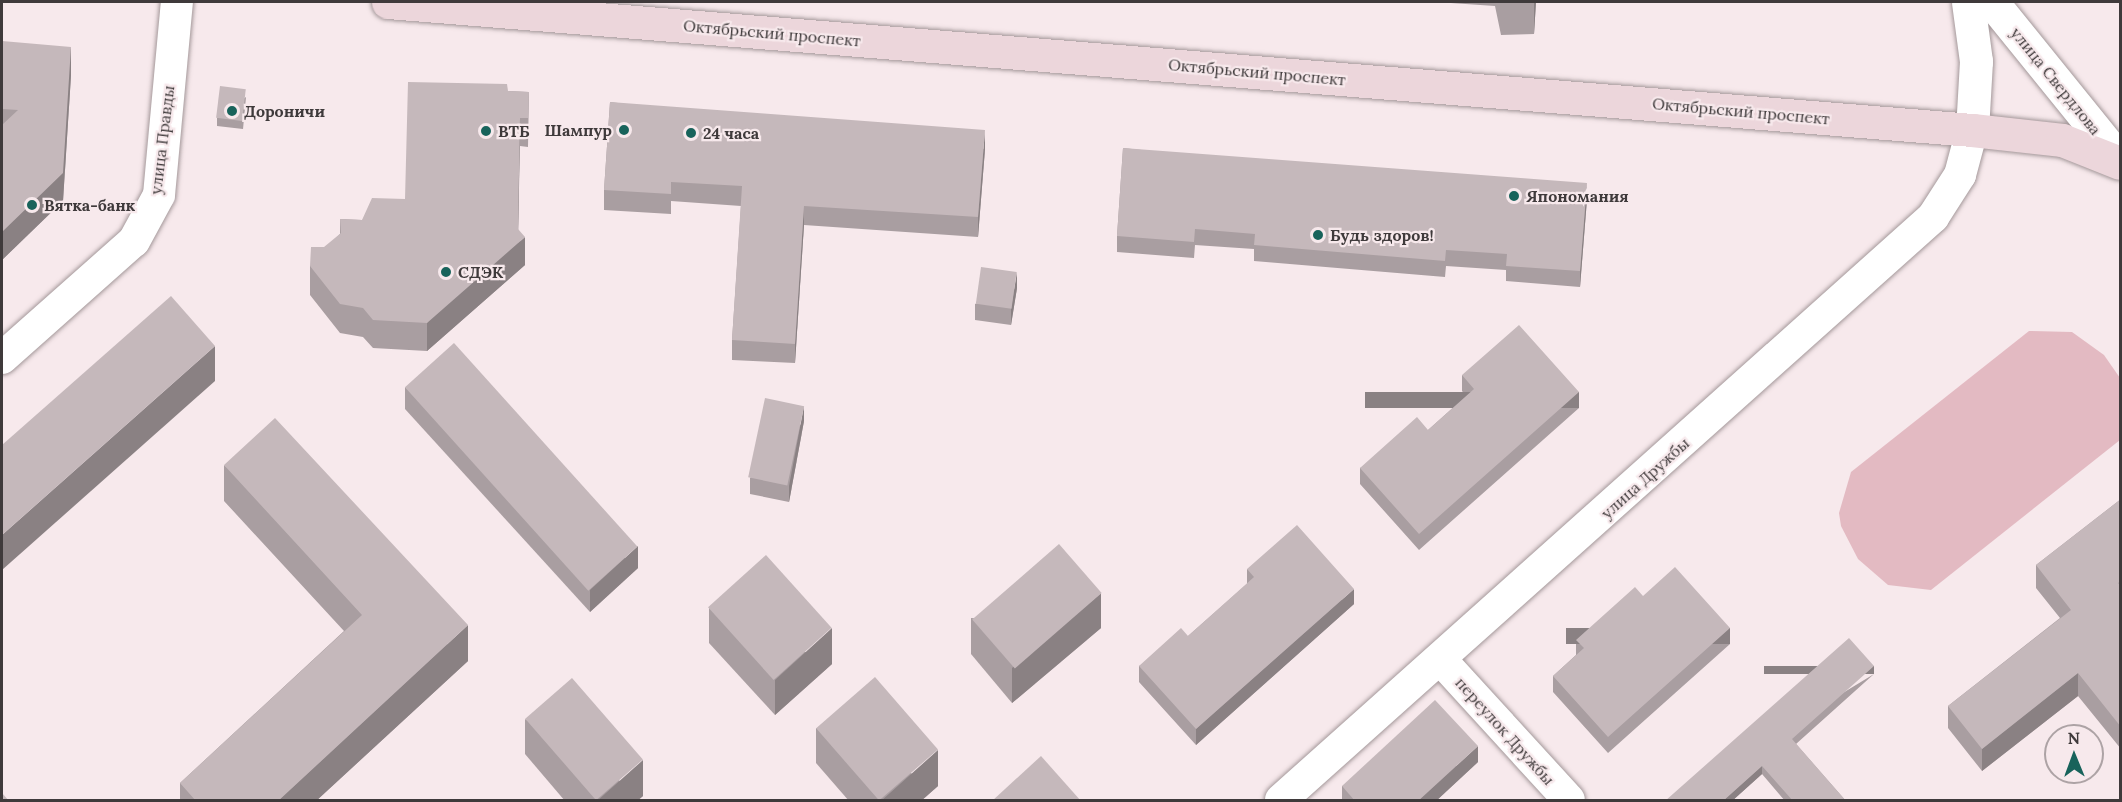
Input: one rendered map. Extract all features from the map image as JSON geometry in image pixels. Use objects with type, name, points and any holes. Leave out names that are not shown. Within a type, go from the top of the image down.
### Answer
[{"type":"main road","name":"Октябрьский проспект","points":[[388,2],[1972,130],[2062,140],[2121,162]]},
{"type":"street","name":"улица Правды","points":[[2,358],[134,241],[159,195],[177,2]]},
{"type":"street","points":[[1968,2],[1976,61],[1972,130]]},
{"type":"street","name":"улица Свердлова","points":[[1992,2],[2121,162]]},
{"type":"street","name":"улица Дружбы","points":[[1281,801],[1442,661],[1933,218],[1960,175],[1972,130]]},
{"type":"street","name":"переулок Дружбы","points":[[1442,661],[1569,801]]},
{"type":"shaded area","points":[[2029,331],[2072,332],[2104,355],[2120,378],[2120,440],[1931,590],[1888,585],[1858,559],[1841,526],[1839,513],[1851,472]]},
{"type":"building","points":[[2,41],[71,47],[63,173],[2,232],[2,125],[18,110],[2,109]]},
{"type":"building","points":[[408,82],[507,84],[508,91],[529,92],[528,118],[520,118],[518,229],[525,237],[427,323],[373,320],[363,308],[340,304],[310,266],[311,247],[324,247],[341,233],[340,219],[362,220],[372,198],[405,199]]},
{"type":"building","name":"Дороничи","points":[[220,86],[246,89],[242,121],[216,118]]},
{"type":"building","points":[[610,102],[985,130],[978,217],[804,206],[795,344],[732,340],[742,186],[671,182],[671,194],[604,190]]},
{"type":"building","points":[[1123,148],[1587,183],[1580,271],[1506,266],[1507,254],[1446,250],[1445,261],[1254,245],[1255,234],[1195,229],[1194,242],[1117,236]]},
{"type":"building","points":[[981,267],[1017,272],[1012,309],[976,304]]},
{"type":"building","points":[[171,296],[215,346],[2,535],[2,445]]},
{"type":"building","points":[[1519,325],[1579,392],[1419,534],[1360,468],[1417,417],[1428,430],[1474,389],[1462,375]]},
{"type":"building","points":[[454,343],[637,547],[588,591],[405,387]]},
{"type":"building","points":[[765,398],[804,406],[787,486],[748,477]]},
{"type":"building","points":[[275,418],[468,625],[278,801],[196,801],[180,783],[362,615],[224,465]]},
{"type":"building","points":[[2121,499],[2121,581],[2118,583],[2121,586],[2121,727],[2078,673],[1982,749],[1948,706],[2071,610],[2036,565]]},
{"type":"building","points":[[1297,525],[1354,589],[1196,729],[1139,666],[1181,628],[1188,636],[1254,577],[1247,569]]},
{"type":"building","points":[[1059,544],[1102,593],[1015,669],[972,619]]},
{"type":"building","points":[[766,555],[832,628],[774,680],[708,607]]},
{"type":"building","points":[[1675,567],[1730,628],[1608,737],[1553,676],[1584,648],[1576,640],[1635,587],[1643,596]]},
{"type":"building","points":[[1849,638],[1874,666],[1792,739],[1846,801],[1793,801],[1762,766],[1723,801],[1665,801]]},
{"type":"building","points":[[875,677],[938,749],[879,800],[816,728]]},
{"type":"building","points":[[572,678],[643,760],[596,800],[525,719]]},
{"type":"building","points":[[1435,700],[1478,746],[1418,801],[1355,801],[1342,786]]},
{"type":"building","points":[[1041,756],[1081,801],[992,801]]},
{"type":"building","points":[[2,793],[9,801],[2,801]]},
{"type":"place","name":"Дороничи","points":[[232,111]]},
{"type":"place","name":"Шампур","points":[[624,130]]},
{"type":"place","name":"ВТБ","points":[[486,131]]},
{"type":"place","name":"24 часа","points":[[691,133]]},
{"type":"place","name":"Япономания","points":[[1514,196]]},
{"type":"place","name":"Вятка-банк","points":[[32,205]]},
{"type":"place","name":"Будь здоров!","points":[[1318,235]]},
{"type":"place","name":"СДЭК","points":[[446,272]]}]
